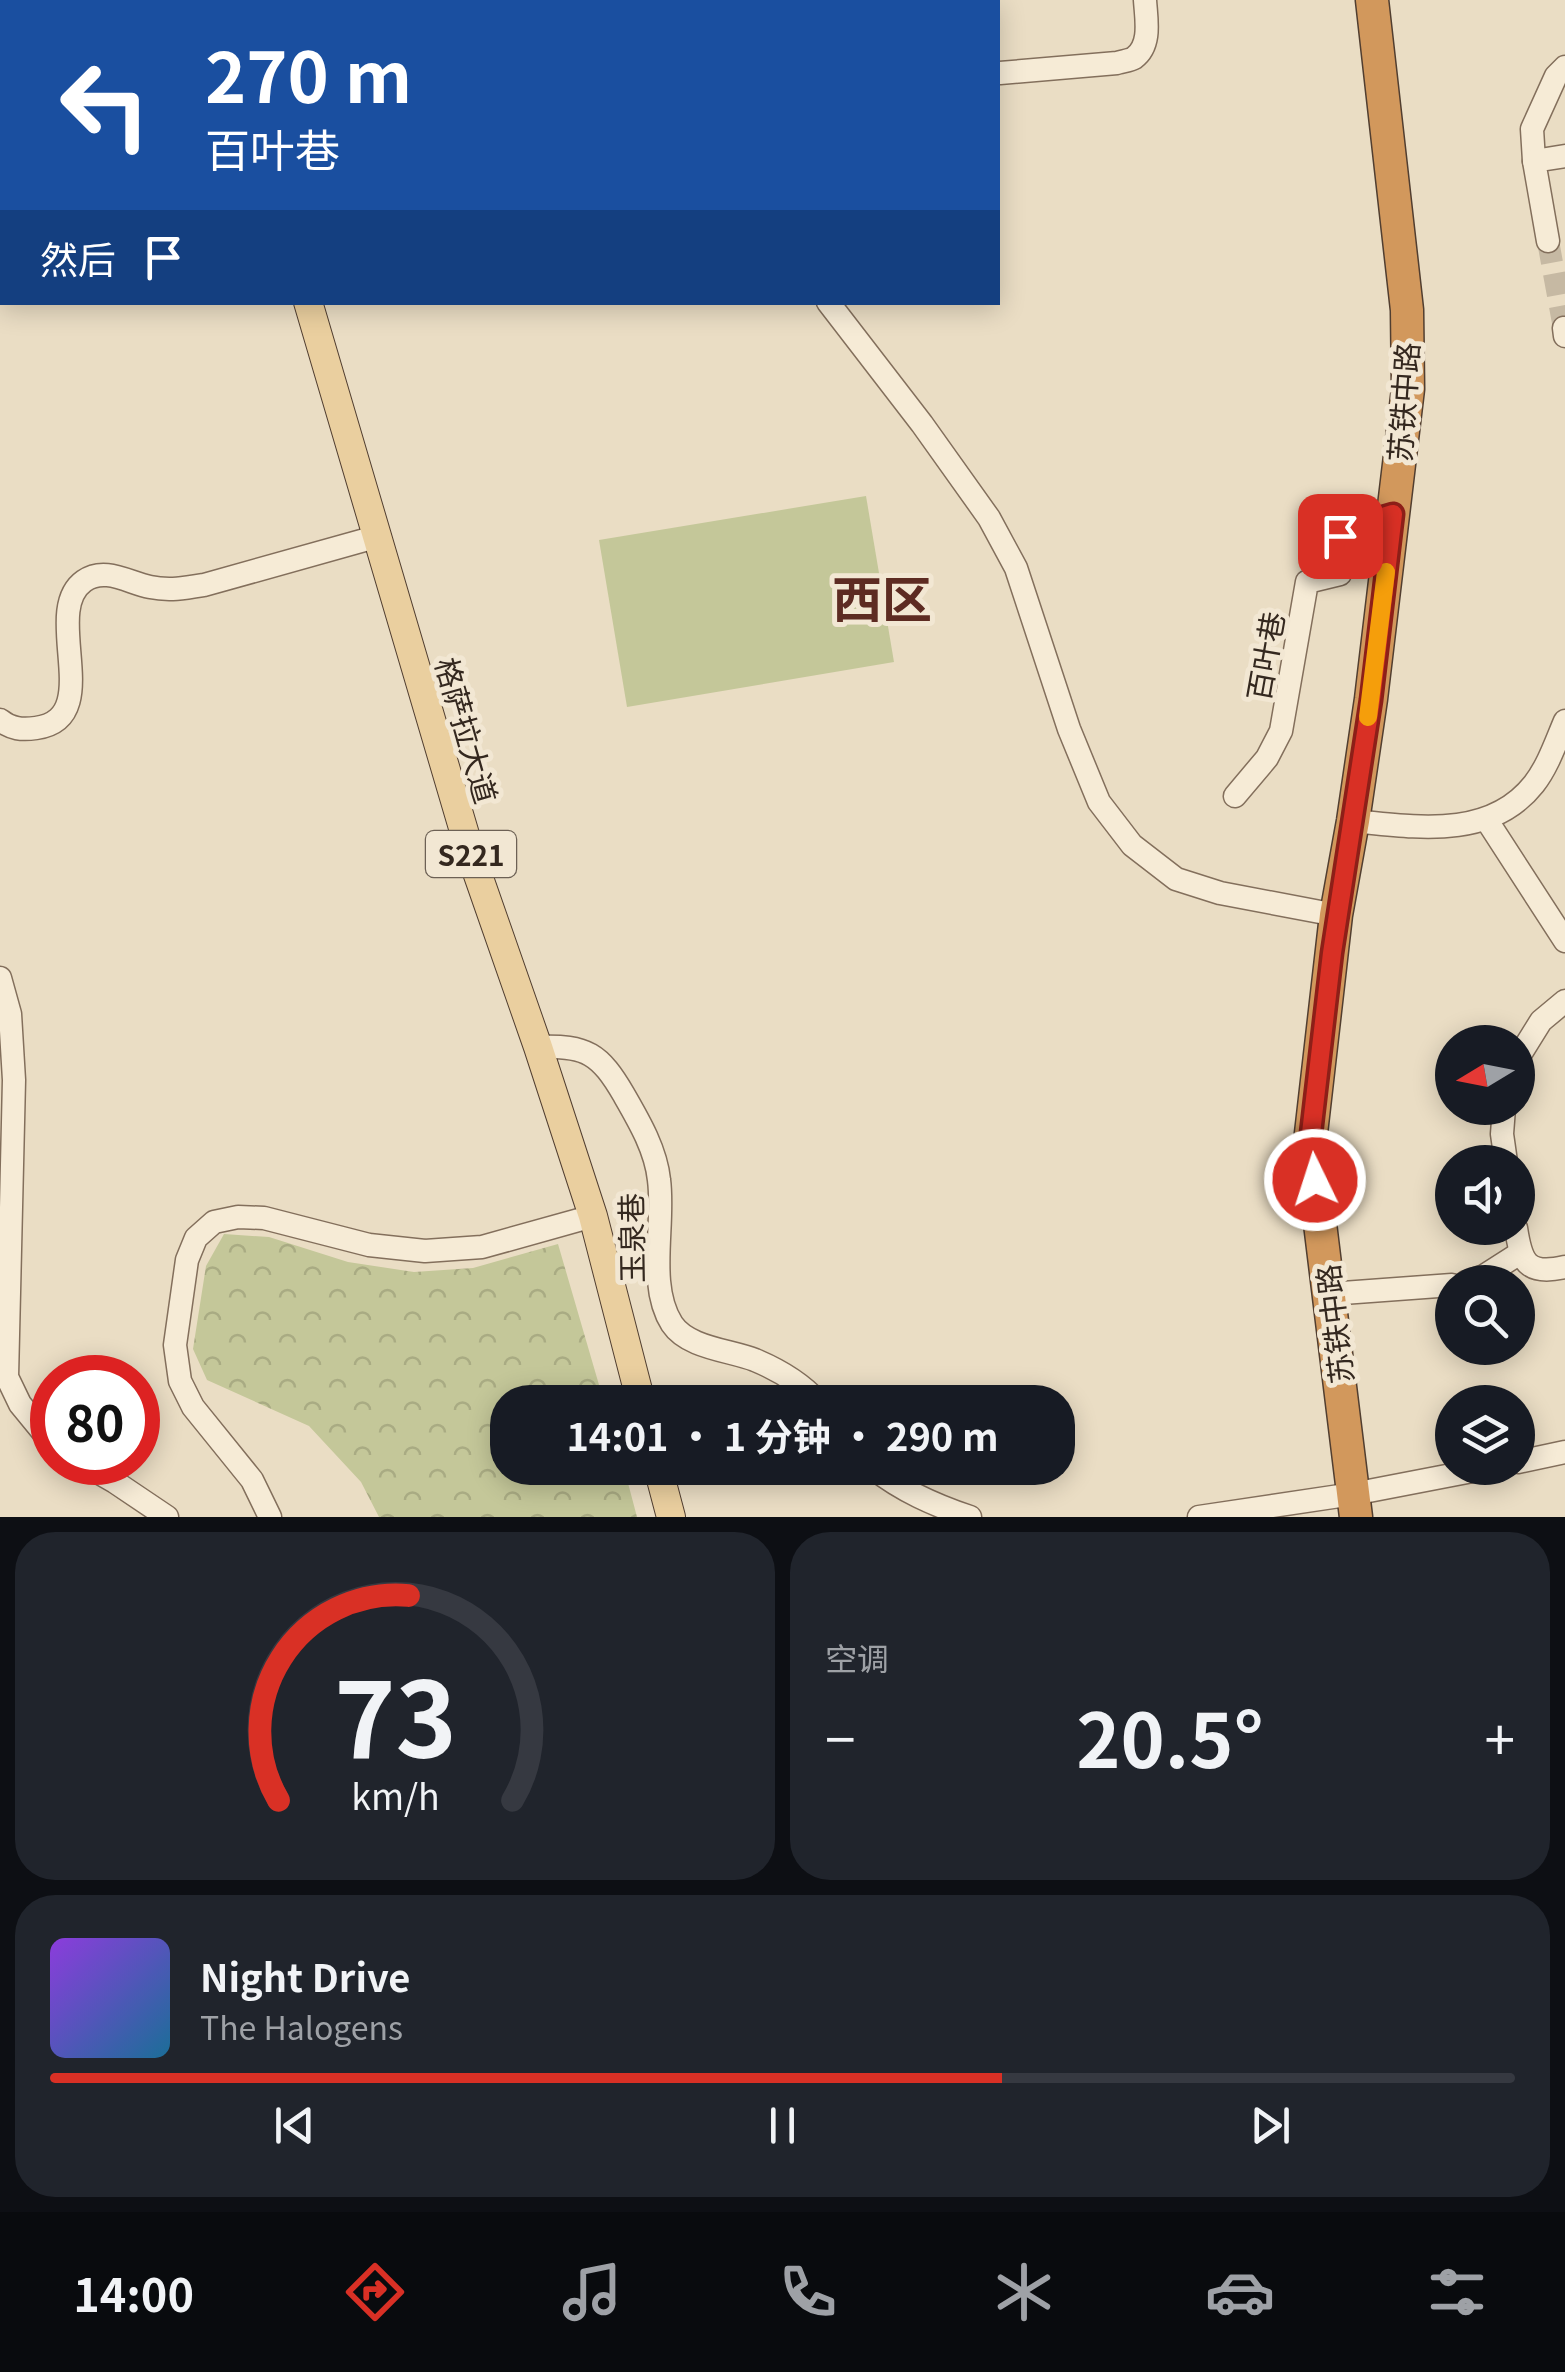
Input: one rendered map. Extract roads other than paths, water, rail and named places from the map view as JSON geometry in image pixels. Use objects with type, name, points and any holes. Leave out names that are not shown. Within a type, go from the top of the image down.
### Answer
[{"type":"highway","name":"苏铁中路","points":[[1355,1506],[1310,1142],[1336,916],[1353,821],[1408,389],[1407,310],[1372,0]]},
{"type":"main road","name":"格萨拉大道","points":[[309,305],[471,855],[593,1216],[638,1385]]},
{"type":"main road","points":[[663,1485],[671,1517]]},
{"type":"street","points":[[1000,73],[1117,63],[1134,58],[1144,46],[1145,0]]},
{"type":"street","points":[[1548,241],[1532,129],[1556,76],[1565,66]]},
{"type":"street","points":[[1534,162],[1565,156]]},
{"type":"street","points":[[830,305],[989,518],[1016,568],[1069,728],[1099,802],[1132,845],[1176,878],[1191,884],[1336,916]]},
{"type":"street","name":"百叶巷","points":[[1235,796],[1268,758],[1281,731],[1307,582],[1340,574],[1340,536],[1356,525],[1393,514]]},
{"type":"street","points":[[0,720],[23,730],[45,726],[59,718],[72,678],[67,611],[73,593],[84,580],[100,574],[120,576],[148,587],[175,590],[378,536]]},
{"type":"street","points":[[1353,821],[1420,827],[1455,826],[1486,819],[1513,805],[1535,783],[1565,721]]},
{"type":"street","points":[[1486,819],[1565,941]]},
{"type":"street","points":[[0,978],[10,1014],[4,1375],[30,1416]]},
{"type":"street","points":[[1535,1031],[1565,1001]]},
{"type":"street","name":"玉泉巷","points":[[538,1046],[564,1046],[590,1053],[610,1070],[643,1129],[659,1176],[659,1286],[674,1328],[690,1339],[756,1361],[800,1385]]},
{"type":"street","points":[[270,1517],[252,1480],[193,1406],[180,1381],[176,1345],[187,1260],[196,1238],[214,1222],[238,1217],[264,1218],[370,1245],[425,1251],[482,1247],[593,1216]]},
{"type":"street","points":[[1519,1245],[1525,1263],[1537,1268],[1565,1267]]},
{"type":"street","points":[[1501,1265],[1520,1253]]},
{"type":"street","points":[[1329,1294],[1435,1286]]},
{"type":"street","points":[[1535,1458],[1565,1452]]},
{"type":"street","points":[[1199,1517],[1355,1506],[1435,1483]]},
{"type":"street","points":[[120,1485],[168,1517]]},
{"type":"street","points":[[896,1485],[939,1507],[970,1517]]},
{"type":"tunnel","points":[[1548,241],[1564,328]]},
{"type":"district","name":"西区","points":[[882,596]]}]
